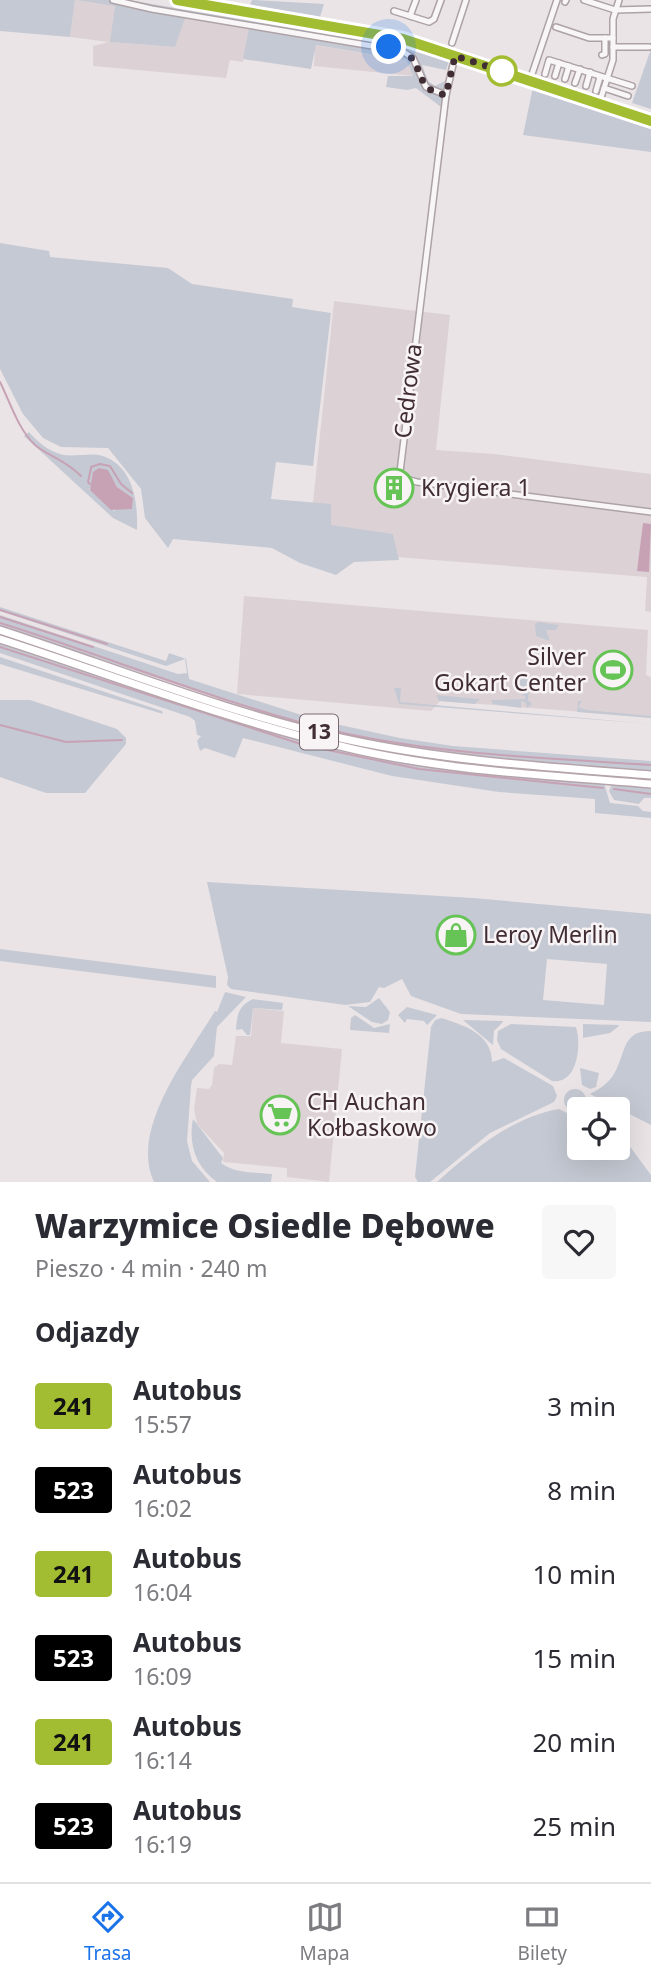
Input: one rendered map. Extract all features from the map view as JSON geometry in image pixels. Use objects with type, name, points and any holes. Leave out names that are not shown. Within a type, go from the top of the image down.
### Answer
[{"type":"main road","name":"13","points":[[0,630],[243,710],[343,738],[462,759],[651,775]]},
{"type":"main road","name":"13","points":[[0,639],[255,723],[341,747],[461,768],[651,784]]},
{"type":"street","points":[[113,0],[402,51],[414,61],[426,88],[446,95]]},
{"type":"street","points":[[177,0],[383,34],[651,121]]},
{"type":"street","points":[[411,16],[416,0]]},
{"type":"street","points":[[394,11],[433,21],[441,0]]},
{"type":"street","points":[[452,43],[466,0]]},
{"type":"street","points":[[530,80],[557,0]]},
{"type":"street","points":[[584,0],[615,10],[651,9]]},
{"type":"street","points":[[607,8],[610,0]]},
{"type":"street","points":[[599,104],[613,47],[615,10],[620,0]]},
{"type":"street","points":[[556,27],[589,38],[613,38]]},
{"type":"street","points":[[602,55],[605,54],[605,38]]},
{"type":"street","points":[[613,47],[649,47]]},
{"type":"street","name":"Cedrowa","points":[[455,56],[446,95],[400,472],[406,479],[417,482],[651,513]]},
{"type":"street","points":[[545,74],[549,60],[632,86]]},
{"type":"street","points":[[555,76],[559,63]]},
{"type":"street","points":[[565,79],[569,66]]},
{"type":"street","points":[[575,83],[580,69]]},
{"type":"street","points":[[586,86],[590,72]]},
{"type":"street","points":[[596,91],[600,77]]},
{"type":"street","points":[[604,88],[628,96]]},
{"type":"shaded area","points":[[0,0],[75,0],[70,37],[0,31]]},
{"type":"shaded area","points":[[75,0],[103,0],[115,6],[111,42],[174,47],[184,18],[250,28],[243,62],[230,60],[226,78],[93,66],[93,46],[109,42],[70,37]]},
{"type":"shaded area","points":[[77,0],[129,0],[187,10],[191,6],[410,45],[444,56],[449,61],[446,70],[422,65],[428,81],[435,86],[445,81],[441,107],[416,88],[407,90],[386,87],[388,76],[413,76],[406,60],[316,45],[311,69],[243,59],[249,28],[185,18],[175,47],[110,42],[115,6]]},
{"type":"shaded area","points":[[252,0],[324,4],[320,17],[250,5]]},
{"type":"shaded area","points":[[315,45],[406,60],[413,76],[314,66]]},
{"type":"shaded area","points":[[651,49],[651,109],[632,103]]},
{"type":"shaded area","points":[[533,87],[651,126],[651,152],[523,135]]},
{"type":"shaded area","points":[[0,243],[49,251],[50,257],[168,268],[192,284],[293,299],[292,307],[331,313],[313,466],[276,462],[271,499],[331,504],[331,525],[393,534],[399,560],[354,562],[336,575],[300,563],[272,548],[173,539],[168,548],[145,518],[141,489],[108,448],[61,447],[43,438],[23,414],[0,369]]},
{"type":"shaded area","points":[[334,301],[450,315],[436,450],[495,454],[651,474],[651,612],[645,611],[647,577],[308,550]]},
{"type":"shaded area","points":[[29,432],[43,445],[60,454],[103,456],[122,468],[135,498],[137,530],[113,518],[24,436]],"holes":[[[109,473],[117,487],[133,498],[114,511],[89,489]]]},
{"type":"shaded area","points":[[99,468],[108,470],[117,487],[133,498],[132,509],[111,510],[90,490],[93,472]]},
{"type":"shaded area","points":[[643,523],[651,524],[649,572],[637,571]]},
{"type":"shaded area","points":[[244,596],[648,630],[646,675],[651,677],[651,717],[440,701],[431,711],[237,694]]},
{"type":"shaded area","points":[[0,607],[166,661],[169,653],[186,659],[189,679],[317,720],[453,746],[651,761],[651,772],[441,753],[363,740],[266,714],[0,626],[0,615],[178,674],[187,673],[185,659],[166,666],[0,611]]},
{"type":"shaded area","points":[[538,622],[559,625],[556,630],[546,630],[550,641],[536,636],[535,624]]},
{"type":"shaded area","points":[[0,633],[240,712],[338,739],[452,761],[651,778],[651,781],[459,764],[345,745],[215,709],[0,636]]},
{"type":"shaded area","points":[[0,642],[182,705],[320,746],[425,766],[604,783],[610,803],[638,806],[643,811],[651,812],[651,818],[595,813],[595,799],[499,792],[392,776],[243,738],[235,758],[205,748],[200,751],[197,741],[201,736],[197,735],[195,721],[190,717],[0,653]]},
{"type":"shaded area","points":[[0,657],[162,711],[163,714],[0,664]]},
{"type":"shaded area","points":[[520,678],[530,679],[528,700],[532,704],[527,708],[525,702],[521,701],[521,708],[493,704],[491,700],[525,699],[525,695],[522,696],[524,687],[519,687]]},
{"type":"shaded area","points":[[394,688],[401,688],[400,702],[651,724],[399,704]]},
{"type":"shaded area","points":[[436,695],[480,699],[475,704],[439,701]]},
{"type":"shaded area","points":[[0,700],[30,700],[117,729],[126,738],[126,744],[85,793],[46,793],[0,777]]},
{"type":"shaded area","points":[[578,701],[582,701],[578,707],[587,710],[651,718],[577,712]]},
{"type":"shaded area","points":[[612,784],[651,787],[651,798],[644,798],[639,804],[614,800],[609,791]]},
{"type":"shaded area","points":[[207,882],[473,898],[651,914],[651,1022],[461,1014],[411,996],[402,979],[384,988],[379,987],[370,1002],[345,1005],[231,989],[227,985],[228,977]],"holes":[[[547,959],[607,964],[604,1005],[543,1000]]]},
{"type":"shaded area","points":[[0,949],[216,976],[216,988],[0,961]]},
{"type":"shaded area","points":[[225,992],[246,997],[217,1027],[214,1056],[192,1080],[191,1086],[187,1141],[192,1161],[210,1182],[154,1182],[148,1161],[149,1139],[155,1116],[177,1071],[215,1011],[217,1012]]},
{"type":"shaded area","points":[[379,998],[390,1012],[388,1020],[382,1024],[372,1022],[348,1006],[366,1007]]},
{"type":"shaded area","points":[[253,999],[283,1003],[282,1010],[253,1008],[250,1035],[247,1035],[242,1029],[236,1030],[237,1020],[241,1008]]},
{"type":"shaded area","points":[[407,1007],[437,1015],[427,1025],[424,1021],[407,1019],[405,1023],[398,1015]]},
{"type":"shaded area","name":"CH Auchan Kołbaskowo","points":[[253,1008],[284,1011],[281,1043],[342,1049],[329,1182],[287,1177],[287,1168],[223,1162],[224,1153],[197,1124],[194,1109],[197,1088],[209,1089],[214,1068],[219,1064],[232,1065],[236,1036],[251,1036]]},
{"type":"shaded area","points":[[355,1015],[374,1028],[390,1024],[389,1033],[350,1030],[351,1018]]},
{"type":"shaded area","points":[[441,1018],[459,1024],[482,1038],[491,1052],[492,1062],[504,1058],[553,1086],[557,1096],[554,1102],[490,1133],[430,1182],[418,1182],[415,1177],[431,1027],[435,1020]]},
{"type":"shaded area","points":[[463,1020],[503,1022],[494,1031],[493,1045]]},
{"type":"shaded area","points":[[511,1024],[576,1027],[578,1053],[576,1063],[567,1077],[552,1081],[501,1049],[497,1040],[498,1031]]},
{"type":"shaded area","points":[[583,1024],[619,1026],[610,1033],[583,1038]]},
{"type":"shaded area","points":[[651,1031],[651,1125],[630,1114],[630,1097],[596,1097],[590,1094],[613,1076],[626,1044],[642,1032]]},
{"type":"shaded area","points":[[580,1068],[599,1073],[596,1087],[590,1089],[582,1085]]},
{"type":"shaded area","points":[[575,1089],[583,1092],[585,1096],[567,1097],[567,1108],[564,1100],[567,1092]]},
{"type":"shaded area","points":[[559,1109],[567,1113],[567,1160],[630,1160],[630,1147],[651,1175],[651,1182],[437,1182],[479,1147],[509,1127]]},
{"type":"shaded area","points":[[193,1119],[223,1158],[221,1163],[239,1171],[272,1174],[271,1182],[217,1182],[195,1155]]},
{"type":"waterway","points":[[0,382],[29,439],[81,476]]},
{"type":"waterway","points":[[91,467],[100,464],[110,466],[121,484],[132,493]]},
{"type":"waterway","points":[[90,484],[88,482],[91,468]]},
{"type":"waterway","points":[[0,610],[107,644]]},
{"type":"waterway","points":[[0,617],[93,647]]},
{"type":"waterway","points":[[0,623],[211,695],[339,732],[456,751],[651,765]]},
{"type":"waterway","points":[[0,647],[304,745],[419,769],[603,788]]},
{"type":"waterway","points":[[0,725],[66,742],[122,740]]},
{"type":"waterway","points":[[614,789],[651,794]]},
{"type":"bus line","name":"241","points":[[177,0],[403,39],[651,121]]},
{"type":"place","name":"Krygiera 1","points":[[394,488]]},
{"type":"place","name":"Silver Gokart Center","points":[[613,670]]},
{"type":"place","name":"Leroy Merlin","points":[[456,935]]},
{"type":"place","name":"CH Auchan Kołbaskowo","points":[[280,1115]]},
{"type":"route","points":[[389,47],[409,55],[426,88],[446,95],[455,56],[502,71]]}]
